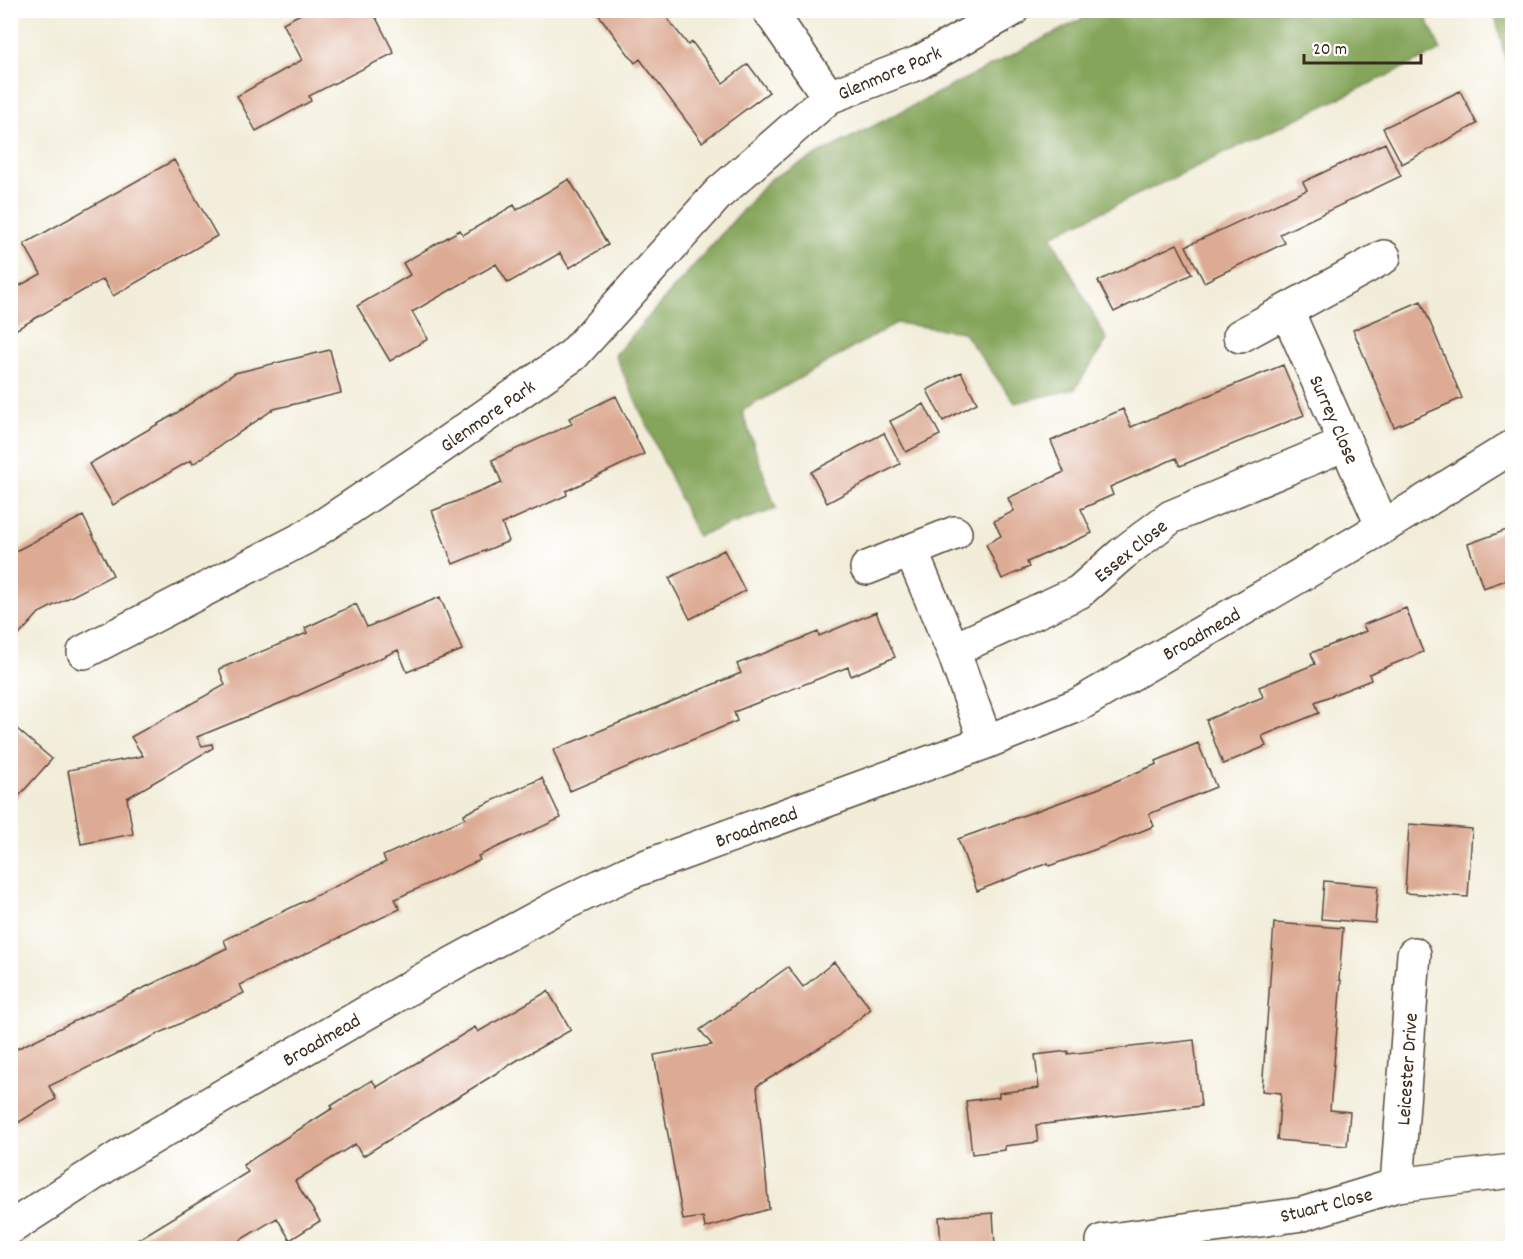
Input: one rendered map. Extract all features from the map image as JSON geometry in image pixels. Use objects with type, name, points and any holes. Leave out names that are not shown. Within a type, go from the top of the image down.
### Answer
[{"type":"street","name":"Glenmore Park","points":[[769,10],[829,97]]},
{"type":"street","name":"Glenmore Park","points":[[84,652],[306,537],[429,455],[573,355],[719,193],[829,97],[918,63],[1012,10]]},
{"type":"street","points":[[1240,336],[1384,257]]},
{"type":"street","name":"Surrey Close","points":[[1287,311],[1383,527]]},
{"type":"street","name":"Essex Close","points":[[953,650],[1079,592],[1122,554],[1171,517],[1345,444]]},
{"type":"street","name":"Broadmead","points":[[10,1228],[121,1156],[221,1097],[428,977],[559,906],[628,873],[986,742],[1078,705],[1383,527],[1512,447]]},
{"type":"street","points":[[867,568],[955,533]]},
{"type":"street","points":[[911,551],[953,650],[986,742]]},
{"type":"street","name":"Leicester Drive","points":[[1397,1185],[1414,954]]},
{"type":"street","name":"Stuart Close","points":[[1103,1241],[1303,1214],[1397,1185],[1512,1171]]},
{"type":"green space","points":[[1099,10],[1423,11],[1441,50],[1051,236],[1107,340],[1075,389],[1015,403],[963,332],[896,323],[742,411],[776,509],[697,536],[615,355],[770,179]]},
{"type":"green space","points":[[1494,11],[1512,11],[1512,86]]},
{"type":"building","points":[[308,10],[372,10],[394,53],[309,96],[311,101],[256,131],[237,96],[302,60],[283,23]]},
{"type":"building","points":[[595,10],[661,10],[688,45],[692,42],[723,83],[748,64],[769,92],[702,142],[640,59],[635,63]]},
{"type":"building","points":[[1460,91],[1477,124],[1402,164],[1383,128]]},
{"type":"building","points":[[1385,143],[1401,176],[1280,234],[1285,243],[1204,282],[1186,246],[1307,190],[1303,182]]},
{"type":"building","points":[[174,160],[217,236],[113,296],[103,279],[10,333],[10,291],[41,274],[24,244]]},
{"type":"building","points":[[569,179],[608,245],[569,268],[560,253],[508,283],[496,264],[412,312],[428,339],[390,361],[357,306],[410,275],[403,263],[460,230],[463,235],[514,205],[517,210]]},
{"type":"building","points":[[1177,244],[1192,274],[1114,312],[1098,281]]},
{"type":"building","points":[[1421,301],[1462,398],[1394,427],[1353,330]]},
{"type":"building","points":[[330,350],[341,393],[274,409],[193,464],[191,460],[113,505],[89,464],[175,414],[235,373]]},
{"type":"building","points":[[1283,365],[1304,415],[1180,466],[1176,458],[1110,487],[1113,495],[1081,509],[1092,533],[1027,562],[1029,567],[1002,579],[986,544],[1001,536],[994,521],[1014,511],[1008,498],[1064,472],[1051,441],[1123,409],[1131,427]]},
{"type":"building","points":[[961,372],[977,403],[943,421],[927,390]]},
{"type":"building","points":[[616,396],[644,454],[566,491],[567,495],[502,524],[509,541],[453,564],[432,511],[502,483],[492,460],[572,424],[569,418]]},
{"type":"building","points":[[924,404],[940,435],[906,452],[890,421]]},
{"type":"building","points":[[884,433],[900,464],[827,503],[811,472]]},
{"type":"building","points":[[83,516],[113,575],[39,613],[10,645],[10,554]]},
{"type":"building","points":[[1512,528],[1512,578],[1483,588],[1468,544]]},
{"type":"building","points":[[724,550],[745,591],[690,619],[669,578]]},
{"type":"building","points":[[440,597],[462,650],[407,672],[398,650],[288,700],[197,737],[202,746],[212,744],[213,748],[127,798],[133,834],[81,844],[68,770],[143,756],[131,737],[225,685],[219,669],[307,633],[305,628],[356,604],[367,627]]},
{"type":"building","points":[[1406,608],[1423,652],[1369,674],[1371,680],[1315,702],[1319,713],[1262,736],[1266,746],[1223,764],[1206,720],[1263,697],[1259,687],[1315,664],[1311,653],[1366,631],[1363,625]]},
{"type":"building","points":[[876,612],[895,657],[851,676],[848,667],[734,712],[737,721],[570,791],[553,750],[741,673],[737,664],[818,632],[819,636]]},
{"type":"building","points":[[10,723],[52,759],[10,806]]},
{"type":"building","points":[[1198,743],[1216,787],[1149,814],[1154,826],[1105,846],[1049,866],[1048,863],[977,891],[958,839],[1097,789],[1157,764],[1156,761]]},
{"type":"building","points":[[542,778],[561,818],[478,856],[480,860],[395,899],[400,909],[240,985],[244,993],[49,1086],[56,1099],[10,1128],[10,1052],[227,948],[224,940],[386,862],[383,856],[465,818],[464,814]]},
{"type":"building","points":[[1409,824],[1472,829],[1468,897],[1405,893]]},
{"type":"building","points":[[1324,881],[1378,886],[1375,923],[1321,919]]},
{"type":"building","points":[[1274,923],[1343,928],[1330,1110],[1350,1112],[1347,1146],[1277,1140],[1281,1093],[1262,1091]]},
{"type":"building","points":[[834,962],[871,1009],[834,1039],[757,1086],[769,1209],[705,1228],[703,1217],[683,1220],[654,1055],[712,1045],[700,1030],[788,967],[803,987]]},
{"type":"building","points":[[548,991],[571,1030],[516,1061],[363,1156],[355,1144],[295,1181],[320,1221],[290,1240],[277,1218],[227,1248],[124,1248],[248,1172],[243,1165],[333,1108],[331,1106],[372,1080],[377,1087],[475,1027],[478,1032]]},
{"type":"building","points":[[1194,1040],[1201,1106],[1036,1125],[1038,1142],[1005,1146],[1005,1150],[972,1154],[966,1101],[999,1097],[999,1093],[1039,1088],[1035,1055],[1068,1051],[1068,1054]]},
{"type":"building","points":[[993,1213],[995,1246],[990,1246],[991,1248],[941,1248],[939,1217]]}]
